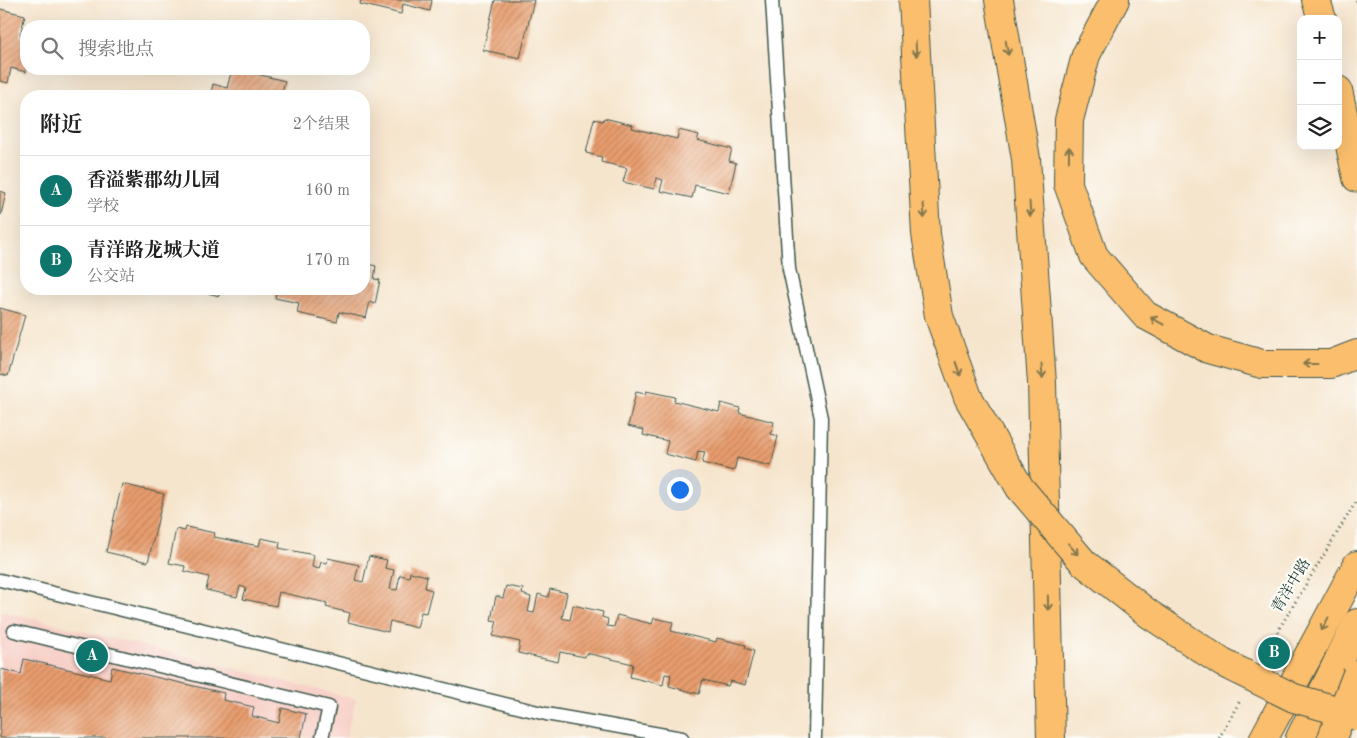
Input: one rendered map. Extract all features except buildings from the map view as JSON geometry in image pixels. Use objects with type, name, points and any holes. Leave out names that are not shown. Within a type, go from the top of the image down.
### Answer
[{"type":"main road","points":[[913,0],[926,234],[939,316],[968,396],[1020,488],[1084,563],[1149,614],[1232,668],[1294,698],[1357,716]]},
{"type":"main road","points":[[999,0],[1026,158],[1042,373],[1051,738]]},
{"type":"main road","points":[[1115,0],[1086,55],[1069,120],[1068,184],[1094,256],[1145,314],[1208,349],[1262,364],[1331,364],[1357,354]]},
{"type":"main road","points":[[1316,0],[1321,15]]},
{"type":"main road","points":[[1341,105],[1357,178]]},
{"type":"main road","points":[[1340,595],[1357,555]]},
{"type":"main road","points":[[1264,738],[1357,566]]},
{"type":"main road","points":[[1300,738],[1357,623]]},
{"type":"main road","points":[[1332,738],[1357,674]]},
{"type":"main road","points":[[1325,738],[1357,682]]},
{"type":"lane","points":[[772,0],[790,269],[821,418],[815,738]]},
{"type":"lane","points":[[1,581],[546,714],[682,738]]},
{"type":"lane","points":[[14,631],[329,707],[322,738]]},
{"type":"path","name":"青洋中路","points":[[1263,659],[1357,500]]},
{"type":"path","points":[[1219,738],[1244,693]]},
{"type":"shaded area","points":[[3,611],[356,699],[346,738],[0,738],[0,614]]},
{"type":"place","name":"青洋路龙城大道","points":[[1274,653]]},
{"type":"place","name":"香溢紫郡幼儿园","points":[[92,656]]}]
